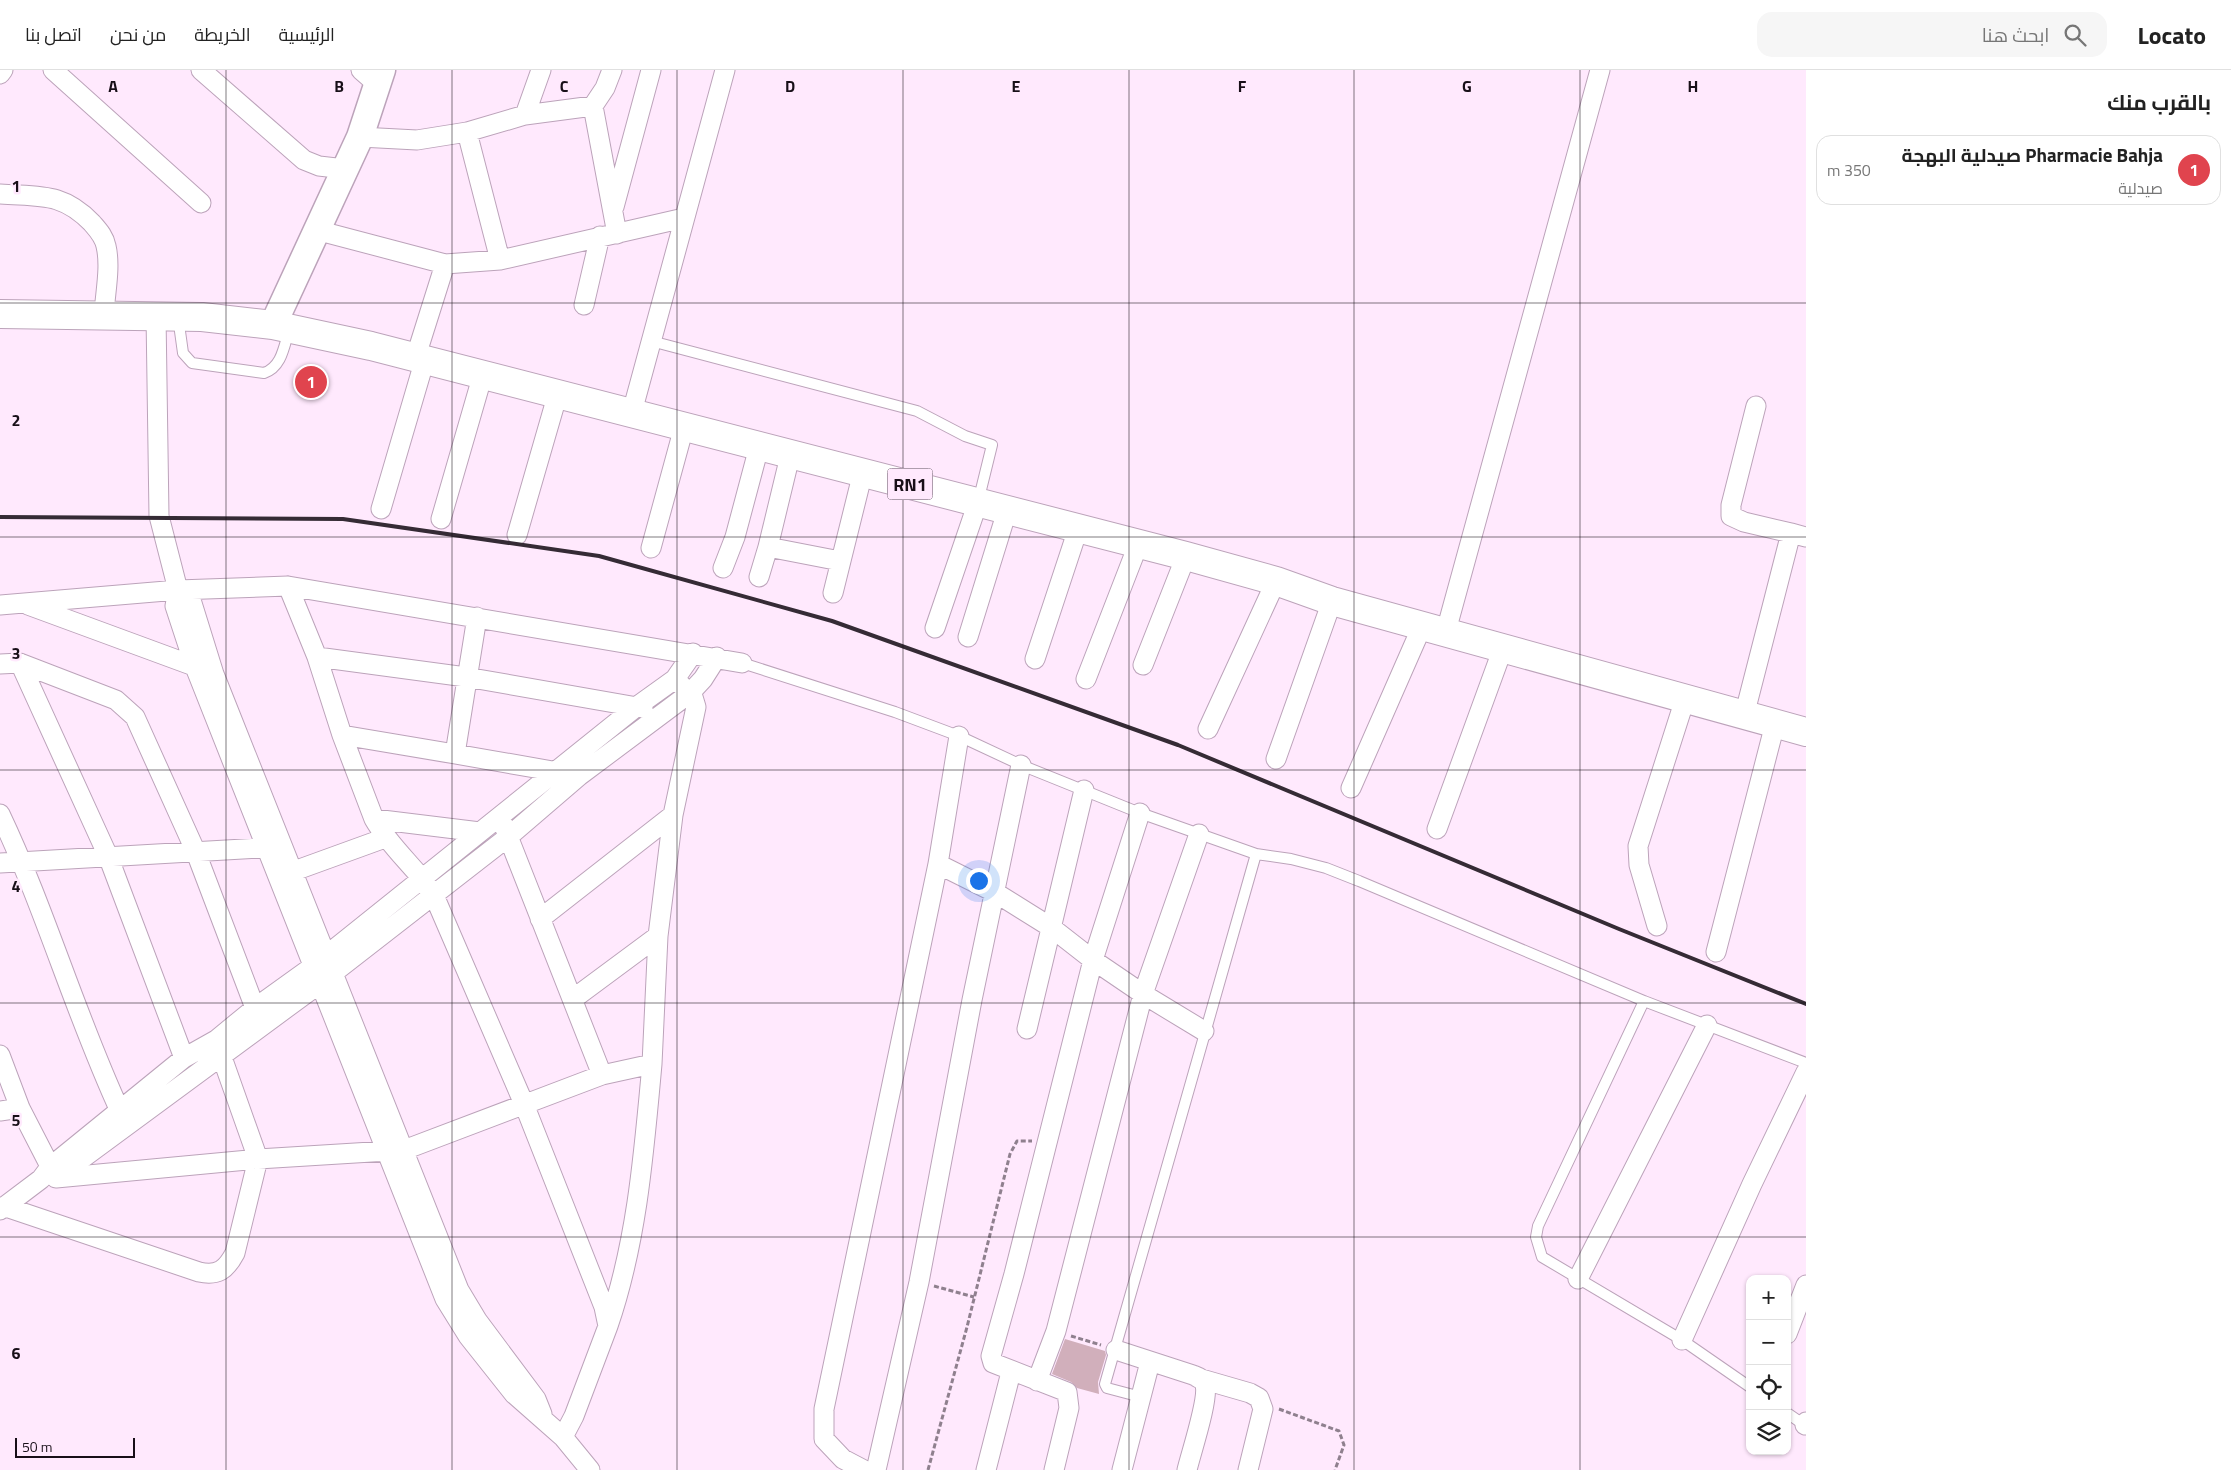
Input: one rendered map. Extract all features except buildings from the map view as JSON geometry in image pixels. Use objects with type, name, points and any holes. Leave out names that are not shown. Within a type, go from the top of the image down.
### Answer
[{"type":"main road","name":"RN1","points":[[0,314],[167,316],[281,326],[420,357],[632,412],[790,456],[863,472],[1007,511],[1186,556],[1276,581],[1332,601],[1806,732]]},
{"type":"street","points":[[0,74],[3,70]]},
{"type":"street","points":[[53,70],[202,203]]},
{"type":"street","points":[[201,70],[304,160],[319,166],[345,169]]},
{"type":"street","points":[[525,115],[541,70]]},
{"type":"street","points":[[612,70],[605,88],[593,106],[613,211]]},
{"type":"street","points":[[584,305],[608,235],[651,70]]},
{"type":"street","points":[[632,412],[725,70]]},
{"type":"street","points":[[1351,788],[1434,628],[1600,70]]},
{"type":"street","points":[[281,326],[316,230],[360,137],[374,75]]},
{"type":"street","points":[[360,137],[417,140],[466,132],[525,115],[593,106]]},
{"type":"street","points":[[466,132],[500,260]]},
{"type":"street","points":[[0,194],[46,197],[64,201],[100,232],[106,246],[107,266],[104,315]]},
{"type":"street","points":[[316,230],[446,264],[500,260],[684,218]]},
{"type":"street","points":[[381,509],[446,264]]},
{"type":"street","points":[[167,316],[157,497],[159,516],[178,590],[175,606],[195,666],[275,847]]},
{"type":"street","points":[[441,519],[483,374]]},
{"type":"street","points":[[517,535],[558,393]]},
{"type":"street","points":[[1744,716],[1799,535],[1744,522],[1730,516],[1731,505],[1756,406]]},
{"type":"street","points":[[651,548],[684,427]]},
{"type":"street","points":[[723,568],[735,537],[759,447]]},
{"type":"street","points":[[759,578],[790,456]]},
{"type":"street","points":[[833,592],[863,472]]},
{"type":"street","points":[[935,628],[978,502]]},
{"type":"street","points":[[968,637],[1007,511]]},
{"type":"street","points":[[1035,659],[1078,529]]},
{"type":"street","points":[[1086,679],[1138,545]]},
{"type":"street","points":[[768,547],[840,561]]},
{"type":"street","points":[[1143,665],[1186,556]]},
{"type":"street","points":[[1208,729],[1276,581]]},
{"type":"street","points":[[288,586],[317,657],[342,735],[374,819],[385,838],[429,886],[524,1104],[595,1285],[608,1326]]},
{"type":"street","points":[[0,605],[178,590],[288,586],[717,657],[742,663]]},
{"type":"street","points":[[178,590],[192,603],[214,674],[285,874],[316,976],[395,1150]]},
{"type":"street","points":[[1276,759],[1332,601]]},
{"type":"street","points":[[22,603],[214,674]]},
{"type":"street","points":[[455,754],[477,617]]},
{"type":"street","points":[[1437,829],[1503,648]]},
{"type":"street","points":[[49,1175],[120,1111],[184,1058],[219,1048],[255,1008],[316,976],[334,973],[429,886],[480,832],[500,818],[636,707],[675,679],[693,653]]},
{"type":"street","points":[[317,657],[466,677],[664,712]]},
{"type":"street","points":[[2,1208],[316,976],[326,954],[508,836],[579,776],[690,694],[703,679],[717,657]]},
{"type":"street","points":[[20,663],[108,856],[184,1058]]},
{"type":"street","points":[[0,664],[20,663],[116,700],[130,710],[135,717],[195,850],[255,1008]]},
{"type":"street","points":[[563,1437],[574,1416],[623,1285],[642,1171],[652,1064],[658,936],[673,815],[696,707],[690,694],[675,679]]},
{"type":"street","points":[[1656,926],[1639,865],[1638,846],[1685,699]]},
{"type":"street","points":[[1716,952],[1775,724]]},
{"type":"street","points":[[342,735],[579,776]]},
{"type":"street","points":[[864,1470],[843,1458],[824,1438],[824,1417],[938,864],[959,736]]},
{"type":"street","points":[[876,1470],[919,1282],[970,1010],[996,893],[1021,765]]},
{"type":"street","points":[[1027,1030],[1084,790]]},
{"type":"street","points":[[1054,1470],[1069,1408],[1069,1396],[1064,1390],[1012,1372],[993,1363],[991,1356],[1014,1274],[1045,1144],[1093,960],[1140,813]]},
{"type":"street","points":[[0,814],[22,862],[98,1064],[120,1111]]},
{"type":"street","points":[[540,919],[673,815]]},
{"type":"street","points":[[500,818],[602,1075]]},
{"type":"street","points":[[374,819],[480,832]]},
{"type":"street","points":[[1037,1381],[1056,1331],[1143,994],[1199,834]]},
{"type":"street","points":[[285,874],[385,838]]},
{"type":"street","points":[[0,863],[195,850],[275,847]]},
{"type":"street","points":[[938,864],[996,893],[1052,928],[1093,960],[1143,994],[1204,1031]]},
{"type":"street","points":[[285,874],[334,973],[445,1298],[456,1319],[514,1394],[563,1437],[590,1470]]},
{"type":"street","points":[[573,999],[658,936]]},
{"type":"street","points":[[1578,1278],[1707,1025]]},
{"type":"street","points":[[2,1208],[181,1267],[210,1274],[221,1272],[228,1266],[235,1254],[258,1160],[219,1048]]},
{"type":"street","points":[[0,1055],[20,1108],[49,1175]]},
{"type":"street","points":[[49,1175],[395,1150],[602,1075],[652,1064]]},
{"type":"street","points":[[1682,1340],[1752,1184],[1806,1072]]},
{"type":"street","points":[[0,1111],[20,1108]]},
{"type":"street","points":[[1791,1324],[1806,1285]]},
{"type":"street","points":[[1116,1350],[1198,1378],[1250,1393],[1259,1398],[1263,1408],[1248,1470]]},
{"type":"street","points":[[1122,1470],[1150,1362]]},
{"type":"street","points":[[986,1470],[1012,1372]]},
{"type":"street","points":[[1187,1470],[1206,1385],[1198,1378]]},
{"type":"lane","points":[[167,316],[183,353],[192,363],[264,373],[272,370],[278,362],[281,326]]},
{"type":"lane","points":[[651,341],[917,411],[965,436],[992,445],[978,502]]},
{"type":"lane","points":[[742,663],[869,703],[959,736],[1021,765],[1140,813],[1199,834],[1256,854],[1308,864],[1359,881],[1644,1001],[1806,1063]]},
{"type":"lane","points":[[1141,1397],[1114,1391],[1105,1386],[1204,1031],[1256,854]]},
{"type":"lane","points":[[1644,1001],[1538,1226],[1536,1238],[1542,1257],[1682,1340],[1746,1384]]},
{"type":"lane","points":[[1791,1415],[1806,1424]]},
{"type":"path","points":[[928,1470],[1010,1154],[1018,1141],[1023,1140],[1045,1144]]},
{"type":"path","points":[[919,1282],[974,1297]]},
{"type":"path","points":[[1056,1331],[1116,1350]]},
{"type":"path","points":[[1262,1403],[1339,1431],[1344,1445],[1335,1470]]},
{"type":"railway","points":[[0,517],[343,519],[599,556],[832,621],[1178,745],[1619,929],[1806,1004]]},
{"type":"place","name":"Pharmacie Bahja صيدلية البهجة","points":[[311,382]]}]
